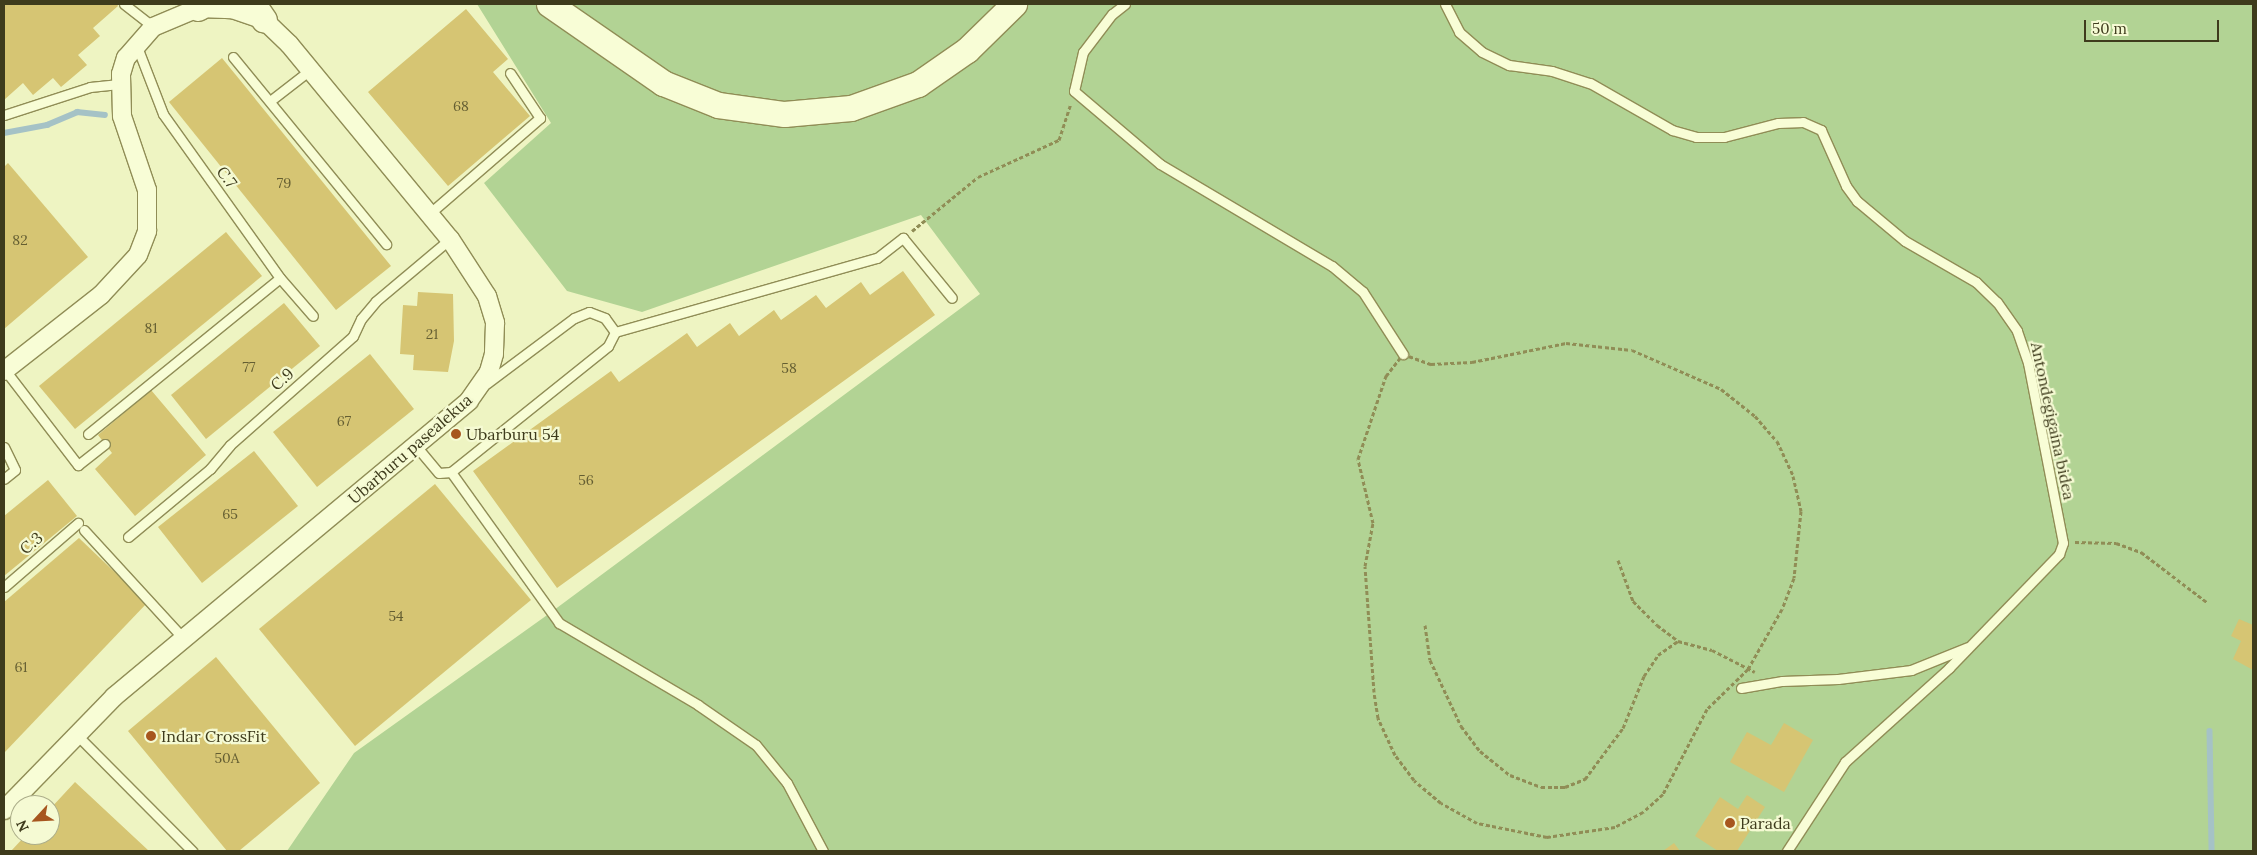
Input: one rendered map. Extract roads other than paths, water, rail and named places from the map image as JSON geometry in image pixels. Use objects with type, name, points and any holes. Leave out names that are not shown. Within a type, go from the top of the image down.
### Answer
[{"type":"main road","points":[[550,4],[663,83],[718,105],[784,114],[851,108],[918,84],[967,50],[1014,4]]},
{"type":"street","name":"Ubarburu pasealekua","points":[[4,371],[124,273],[138,255],[147,231],[147,190],[122,116],[119,84],[126,58],[136,44],[153,27],[201,6],[258,12],[310,70],[450,239],[478,280],[492,310],[494,354],[481,387],[416,446],[114,697],[4,810]]},
{"type":"lane","points":[[124,4],[153,27]]},
{"type":"lane","points":[[1126,4],[1112,14],[1082,52],[1074,91],[1160,164],[1332,266],[1363,292],[1403,354]]},
{"type":"lane","name":"Antondegigaina bidea","points":[[1445,4],[1459,32],[1482,52],[1509,65],[1552,71],[1590,83],[1672,130],[1696,137],[1724,137],[1778,123],[1802,122],[1821,130],[1846,186],[1857,201],[1905,241],[1976,282],[1997,302],[2017,331],[2028,363],[2063,543],[2059,554],[1971,646]]},
{"type":"lane","name":"C.7","points":[[136,44],[163,114],[280,278],[313,316]]},
{"type":"lane","points":[[233,56],[386,244]]},
{"type":"lane","points":[[270,101],[310,70]]},
{"type":"lane","points":[[430,214],[540,118],[510,73]]},
{"type":"lane","points":[[4,115],[90,87],[119,84]]},
{"type":"lane","points":[[614,332],[876,258],[903,238],[952,298]]},
{"type":"lane","name":"C.9","points":[[128,537],[210,469],[230,445],[353,336],[361,319],[376,302],[450,239]]},
{"type":"lane","points":[[88,434],[280,278]]},
{"type":"lane","points":[[481,387],[574,318],[589,312],[605,318],[614,332]]},
{"type":"lane","points":[[416,446],[439,474],[451,472],[608,346],[614,332]]},
{"type":"lane","points":[[4,371],[78,465],[105,444]]},
{"type":"lane","points":[[4,447],[15,470],[4,479]]},
{"type":"lane","points":[[451,472],[559,623],[698,705],[756,745],[787,783],[822,851]]},
{"type":"lane","name":"C.3","points":[[4,587],[81,526],[184,639]]},
{"type":"lane","points":[[1741,688],[1782,680],[1838,679],[1911,670],[1971,646]]},
{"type":"lane","points":[[1788,851],[1845,762],[1971,646]]},
{"type":"lane","points":[[76,734],[192,851]]},
{"type":"waterway","points":[[4,133],[47,125],[77,112],[105,115]]},
{"type":"waterway","points":[[2210,731],[2212,851]]},
{"type":"place","name":"Ubarburu 54","points":[[456,434]]},
{"type":"place","name":"Indar CrossFit","points":[[151,736]]},
{"type":"place","name":"Parada","points":[[1730,823]]}]
